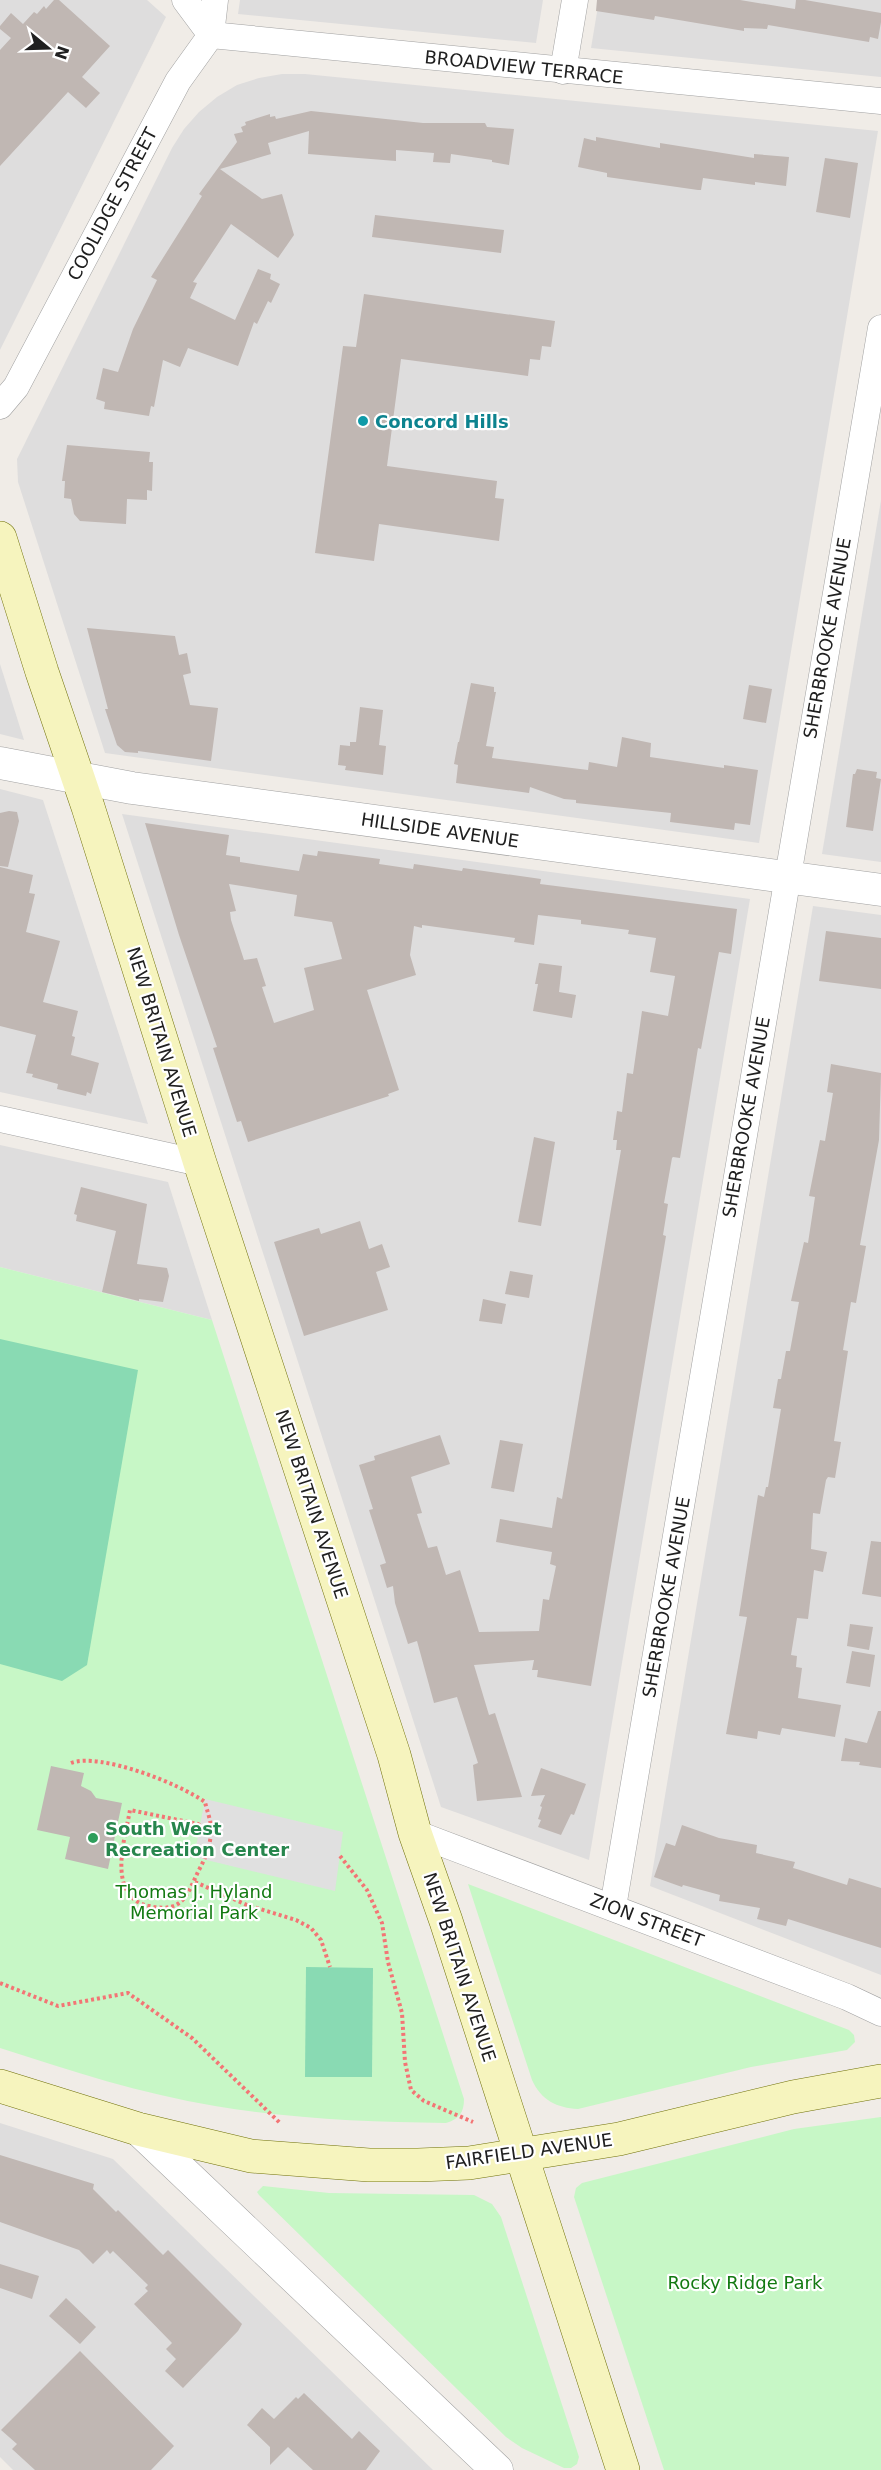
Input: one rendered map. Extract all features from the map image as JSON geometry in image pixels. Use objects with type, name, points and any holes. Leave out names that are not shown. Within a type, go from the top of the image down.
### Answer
[{"type":"main road","name":"NEW BRITAIN AVENUE","points":[[0,538],[200,1163],[390,1743],[415,1833],[623,2470]]},
{"type":"main road","name":"FAIRFIELD AVENUE","points":[[0,2086],[138,2129],[251,2156],[310,2161],[418,2165],[469,2163],[619,2139],[794,2097],[881,2081]]},
{"type":"street","points":[[185,0],[211,35]]},
{"type":"street","name":"COOLIDGE STREET","points":[[0,406],[16,387],[178,81],[211,35],[215,0]]},
{"type":"street","points":[[563,71],[575,0]]},
{"type":"street","name":"BROADVIEW TERRACE","points":[[211,35],[881,102]]},
{"type":"street","name":"SHERBROOKE AVENUE","points":[[614,1907],[786,878],[881,328]]},
{"type":"street","name":"HILLSIDE AVENUE","points":[[0,763],[132,788],[881,890]]},
{"type":"street","points":[[0,1119],[200,1163]]},
{"type":"street","name":"ZION STREET","points":[[415,1833],[880,2010]]},
{"type":"street","name":"FAIRFIELD AVENUE","points":[[138,2129],[497,2470]]},
{"type":"path","points":[[71,1763],[78,1760],[94,1760],[138,1772],[172,1783],[205,1802],[212,1831],[206,1860],[189,1893],[174,1907],[165,1910],[134,1900],[125,1887],[122,1869],[130,1810],[198,1824],[204,1830]]},
{"type":"path","points":[[340,1856],[367,1890],[382,1923],[388,1962],[402,2013],[405,2062],[411,2091],[424,2101],[473,2122]]},
{"type":"path","points":[[195,1882],[247,1905],[296,1920],[311,1928],[321,1940],[330,1967]]},
{"type":"path","points":[[0,1983],[58,2006],[128,1994],[192,2038],[280,2123]]},
{"type":"shaded area","points":[[0,0],[147,0],[166,17],[0,350]]},
{"type":"shaded area","points":[[240,0],[543,0],[536,43],[238,14]]},
{"type":"shaded area","points":[[599,0],[881,0],[881,77],[591,48]]},
{"type":"shaded area","points":[[282,74],[305,74],[878,131],[759,843],[105,753],[18,482],[17,459],[172,148],[184,129],[217,97],[237,85]]},
{"type":"shaded area","points":[[881,500],[881,862],[822,854]]},
{"type":"shaded area","points":[[0,664],[24,740],[0,734]]},
{"type":"shaded area","points":[[0,789],[43,800],[148,1124],[0,1092]]},
{"type":"shaded area","points":[[122,814],[750,899],[589,1860],[441,1807]]},
{"type":"shaded area","points":[[813,906],[881,915],[881,1975],[650,1886]]},
{"type":"shaded area","points":[[0,1145],[168,1182],[212,1320],[0,1267]]},
{"type":"shaded area","points":[[205,1799],[343,1832],[335,1891],[194,1857]]},
{"type":"shaded area","points":[[0,2123],[113,2159],[433,2470],[13,2470],[0,2457]]},
{"type":"green space","name":"Thomas J. Hyland Memorial Park","points":[[0,1267],[212,1320],[464,2099],[462,2112],[454,2120],[446,2123],[330,2119],[215,2106],[134,2088],[0,2048]]},
{"type":"green space","points":[[0,1339],[138,1370],[87,1665],[62,1681],[0,1664]]},
{"type":"green space","points":[[468,1884],[849,2030],[854,2035],[855,2042],[847,2050],[751,2067],[578,2109],[557,2105],[540,2093],[532,2080]]},
{"type":"green space","points":[[306,1967],[373,1968],[372,2077],[305,2077]]},
{"type":"green space","name":"Rocky Ridge Park","points":[[881,2117],[881,2470],[664,2470],[574,2197],[576,2188],[582,2183],[794,2129]]},
{"type":"green space","points":[[263,2186],[329,2193],[474,2195],[492,2204],[501,2217],[579,2457],[577,2464],[571,2468],[564,2468],[522,2448],[506,2437],[259,2195],[257,2192]]},
{"type":"building","points":[[54,0],[59,0],[110,46],[82,77],[100,93],[86,108],[68,92],[0,166],[0,50],[11,38],[0,29],[0,26],[11,13],[23,24],[34,12],[37,14],[44,6],[46,9]]},
{"type":"building","points":[[597,0],[740,0],[795,9],[796,0],[805,0],[881,13],[881,22],[878,39],[870,37],[869,42],[768,25],[767,29],[744,28],[744,31],[655,16],[654,20],[596,11]]},
{"type":"building","points":[[311,111],[423,123],[485,123],[487,127],[514,129],[509,165],[451,154],[450,163],[433,162],[434,153],[396,150],[396,161],[308,154],[309,131],[268,143],[271,154],[220,169],[262,199],[282,194],[294,235],[278,258],[231,224],[193,282],[197,283],[190,298],[235,320],[258,269],[271,274],[270,279],[280,284],[271,303],[268,301],[257,324],[254,322],[238,366],[188,348],[180,367],[163,360],[154,407],[151,406],[149,416],[104,409],[105,402],[96,399],[103,368],[118,372],[133,329],[157,280],[151,277],[202,196],[199,194],[237,142],[234,134],[243,132],[241,127],[246,125],[245,122],[270,114],[270,117],[275,116],[276,119]]},
{"type":"building","points":[[596,137],[660,148],[660,143],[754,158],[754,154],[789,157],[786,186],[755,182],[755,185],[703,178],[701,190],[698,190],[607,177],[607,173],[578,167],[584,138],[596,141]]},
{"type":"building","points":[[825,158],[858,163],[850,218],[816,212]]},
{"type":"building","points":[[375,215],[504,230],[501,253],[372,237]]},
{"type":"building","name":"Concord Hills","points":[[364,294],[555,321],[551,347],[542,346],[540,360],[530,359],[528,376],[401,359],[387,466],[497,481],[495,498],[504,499],[499,541],[379,524],[374,561],[315,553],[343,346],[356,347]]},
{"type":"building","points":[[67,445],[150,452],[149,462],[153,462],[152,491],[147,490],[147,500],[127,499],[126,524],[80,521],[74,514],[71,499],[64,498],[65,481],[62,481]]},
{"type":"building","points":[[87,628],[175,636],[179,655],[187,653],[191,673],[183,675],[190,705],[218,708],[211,761],[138,751],[138,753],[125,752],[117,745],[105,709],[108,709]]},
{"type":"building","points":[[471,683],[494,687],[494,692],[496,692],[486,746],[494,747],[492,758],[588,770],[589,762],[617,767],[622,737],[651,743],[650,757],[724,768],[724,765],[758,770],[750,825],[735,823],[734,830],[670,822],[671,813],[576,803],[576,800],[564,799],[530,787],[529,793],[456,783],[458,765],[454,764]]},
{"type":"building","points":[[749,685],[772,689],[766,723],[743,719]]},
{"type":"building","points":[[360,707],[383,710],[379,745],[386,746],[383,775],[345,770],[346,766],[338,765],[340,745],[350,746],[350,742],[356,742]]},
{"type":"building","points":[[857,769],[877,772],[876,778],[881,779],[873,831],[846,827],[853,774]]},
{"type":"building","points":[[17,812],[19,821],[8,867],[0,866],[0,813]]},
{"type":"building","points":[[145,823],[229,835],[226,855],[240,857],[240,862],[299,871],[303,854],[317,856],[318,851],[380,859],[379,864],[413,869],[414,864],[462,871],[463,868],[541,879],[540,884],[737,909],[731,954],[719,952],[701,1049],[698,1048],[680,1158],[672,1158],[664,1203],[668,1204],[663,1235],[666,1236],[591,1686],[537,1677],[538,1670],[532,1670],[534,1660],[474,1665],[489,1715],[495,1713],[522,1797],[477,1801],[473,1765],[478,1763],[457,1697],[434,1703],[417,1641],[408,1644],[395,1603],[393,1586],[387,1588],[380,1565],[386,1563],[369,1510],[373,1509],[359,1465],[375,1460],[374,1456],[440,1435],[450,1464],[411,1477],[422,1513],[417,1514],[428,1548],[437,1546],[446,1575],[460,1570],[479,1632],[539,1631],[543,1599],[549,1600],[556,1566],[550,1564],[552,1552],[496,1542],[500,1519],[552,1528],[557,1497],[562,1499],[621,1150],[616,1150],[617,1140],[613,1140],[617,1111],[622,1112],[627,1073],[633,1074],[642,1011],[668,1016],[675,976],[650,972],[656,938],[628,934],[629,930],[581,924],[581,920],[538,915],[534,945],[514,942],[515,938],[422,925],[422,928],[414,926],[410,955],[416,975],[367,990],[399,1090],[388,1094],[389,1096],[248,1142],[241,1121],[237,1122],[213,1048],[217,1047],[179,935]],"holes":[[[229,884],[297,895],[294,916],[332,922],[342,959],[304,968],[314,1010],[274,1023],[262,987],[266,986],[257,958],[244,960],[231,920],[230,912],[236,911]]]},
{"type":"building","points":[[0,867],[33,875],[29,893],[35,894],[26,932],[60,941],[43,1002],[78,1011],[72,1036],[75,1037],[71,1055],[99,1063],[91,1094],[87,1092],[86,1096],[57,1089],[58,1084],[32,1077],[33,1074],[26,1073],[36,1035],[0,1026]]},
{"type":"building","points":[[826,931],[881,938],[881,989],[819,981]]},
{"type":"building","points":[[539,963],[562,966],[559,992],[576,995],[572,1018],[533,1011]]},
{"type":"building","points":[[831,1064],[881,1073],[879,1140],[860,1245],[866,1246],[856,1303],[851,1302],[843,1350],[848,1351],[834,1441],[841,1442],[835,1478],[828,1477],[826,1480],[820,1514],[813,1513],[811,1549],[827,1552],[823,1572],[814,1570],[808,1619],[797,1618],[791,1655],[797,1656],[796,1667],[802,1668],[798,1698],[841,1705],[835,1737],[782,1728],[780,1735],[758,1731],[757,1739],[726,1734],[747,1617],[739,1616],[758,1495],[764,1497],[766,1487],[768,1487],[781,1409],[773,1408],[786,1351],[790,1351],[799,1302],[791,1301],[804,1242],[808,1243],[815,1197],[809,1196],[820,1140],[825,1141],[833,1093],[827,1092]]},
{"type":"building","points":[[534,1137],[555,1142],[541,1226],[518,1222]]},
{"type":"building","points":[[81,1187],[147,1204],[137,1264],[167,1268],[169,1276],[163,1302],[139,1299],[139,1301],[102,1292],[116,1231],[76,1221],[77,1215],[74,1214]]},
{"type":"building","points":[[360,1221],[369,1249],[382,1244],[390,1267],[376,1272],[388,1310],[304,1336],[274,1242],[319,1228],[321,1234]]},
{"type":"building","points":[[510,1271],[533,1275],[529,1298],[505,1294]]},
{"type":"building","points":[[483,1299],[506,1304],[502,1324],[479,1321]]},
{"type":"building","points":[[500,1440],[523,1444],[514,1492],[491,1488]]},
{"type":"building","points":[[871,1541],[881,1542],[881,1597],[862,1594]]},
{"type":"building","points":[[850,1624],[873,1627],[869,1650],[847,1646]]},
{"type":"building","points":[[852,1651],[875,1655],[870,1687],[846,1683]]},
{"type":"building","points":[[878,1711],[881,1711],[881,1768],[859,1765],[860,1762],[841,1761],[845,1738],[867,1743]]},
{"type":"building","points":[[51,1766],[84,1773],[81,1786],[91,1791],[96,1798],[122,1803],[108,1869],[65,1859],[70,1837],[37,1830]]},
{"type":"building","points":[[541,1768],[586,1784],[574,1815],[571,1814],[561,1835],[538,1827],[541,1820],[538,1819],[542,1807],[540,1806],[545,1795],[531,1796]]},
{"type":"building","points":[[682,1825],[719,1838],[757,1845],[756,1853],[795,1862],[793,1868],[847,1885],[849,1878],[881,1888],[881,1948],[788,1919],[786,1926],[757,1919],[760,1908],[719,1901],[720,1895],[683,1885],[682,1887],[654,1877],[666,1843],[675,1846]]},
{"type":"building","points":[[0,2155],[94,2184],[93,2189],[116,2212],[118,2210],[163,2255],[168,2250],[242,2324],[238,2331],[183,2388],[165,2371],[176,2359],[166,2349],[172,2343],[134,2304],[148,2291],[145,2288],[148,2285],[113,2251],[110,2254],[107,2250],[93,2264],[79,2250],[0,2222]]},
{"type":"building","points":[[0,2264],[39,2276],[32,2299],[0,2288]]},
{"type":"building","points":[[66,2298],[96,2327],[80,2344],[49,2316]]},
{"type":"building","points":[[80,2351],[174,2446],[151,2470],[35,2470],[12,2449],[17,2444],[1,2430]]},
{"type":"building","points":[[304,2393],[352,2439],[359,2431],[380,2451],[366,2470],[313,2470],[288,2447],[270,2465],[270,2447],[247,2425],[262,2408],[274,2419],[296,2397],[298,2399]]},
{"type":"place","name":"Concord Hills","points":[[363,421]]},
{"type":"place","name":"South West Recreation Center","points":[[93,1838]]}]
